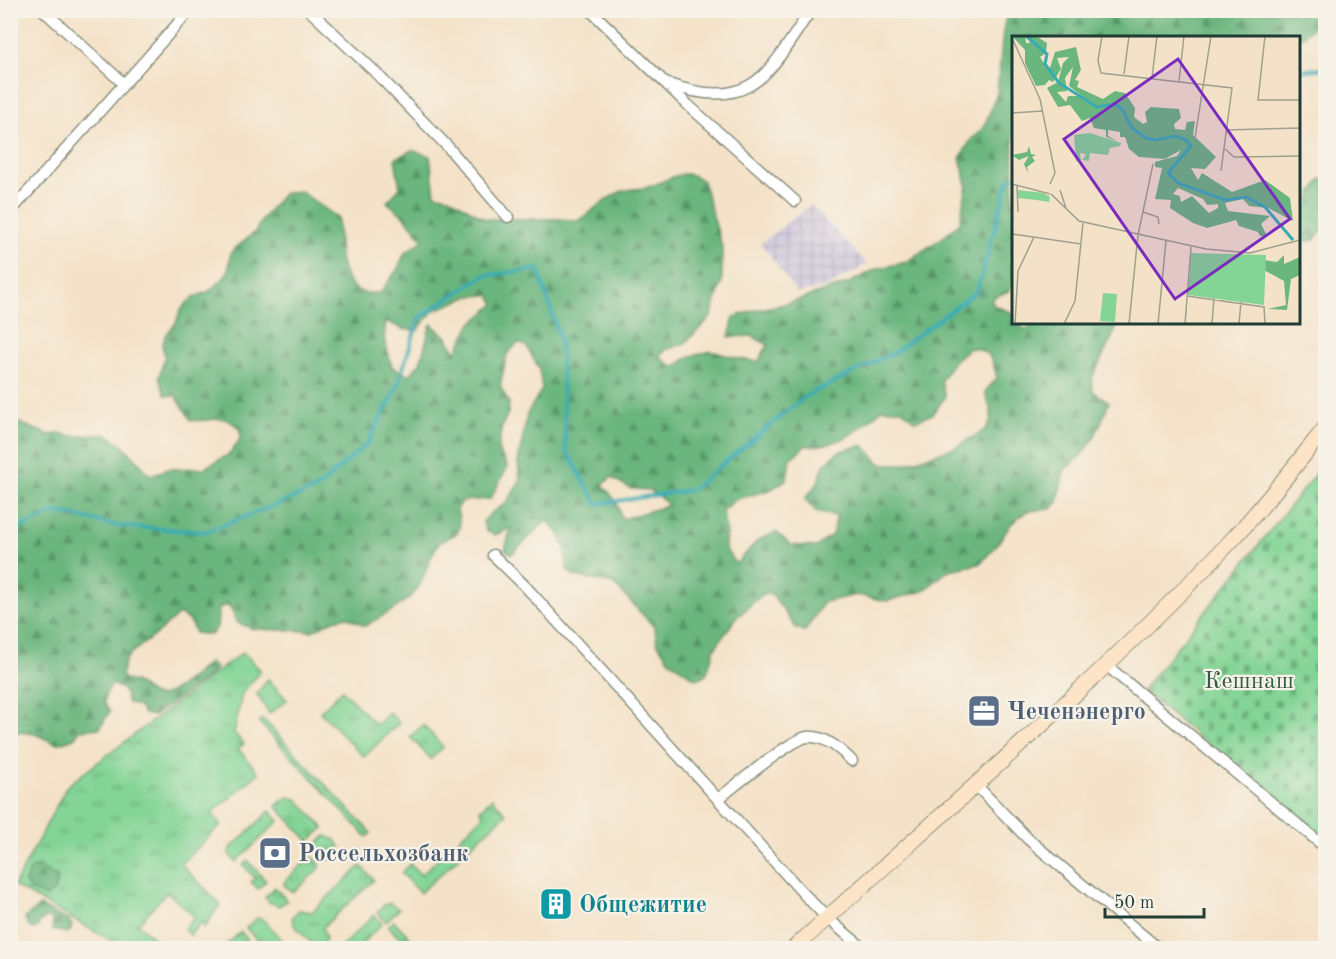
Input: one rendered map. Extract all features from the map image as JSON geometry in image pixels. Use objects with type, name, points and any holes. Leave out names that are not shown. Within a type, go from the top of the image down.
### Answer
[{"type":"main road","points":[[794,948],[1106,665],[1230,541],[1287,477],[1326,427]]},
{"type":"street","points":[[43,10],[124,84]]},
{"type":"street","points":[[10,212],[190,10]]},
{"type":"street","points":[[309,10],[374,70],[448,147],[508,217]]},
{"type":"street","points":[[590,10],[666,84],[795,201]]},
{"type":"street","points":[[666,84],[693,93],[723,94],[748,88],[767,73],[811,10]]},
{"type":"street","points":[[493,555],[525,586],[827,918],[863,948]]},
{"type":"street","points":[[1106,665],[1326,848]]},
{"type":"street","points":[[718,799],[791,744],[807,737],[822,739],[839,748],[852,761]]},
{"type":"street","points":[[976,785],[1028,839],[1158,948]]},
{"type":"shaded area","points":[[811,205],[867,264],[827,287],[797,293],[761,243]]},
{"type":"green space","points":[[1007,11],[1325,11],[1325,19],[1300,38],[1300,36],[1012,36],[1012,285],[1009,291],[992,298],[993,305],[1012,313],[1012,324],[1022,324],[1023,330],[1038,324],[1119,324],[1092,378],[1093,391],[1109,402],[1101,423],[1087,448],[1064,470],[1058,502],[1051,509],[1027,511],[1011,524],[993,550],[979,564],[949,570],[923,591],[887,601],[857,595],[824,602],[805,631],[796,628],[772,594],[763,594],[736,618],[715,648],[706,675],[696,679],[669,660],[657,643],[655,628],[614,584],[574,576],[567,570],[563,543],[557,531],[547,520],[512,554],[505,550],[511,528],[495,535],[486,531],[483,522],[506,503],[520,481],[518,463],[527,414],[542,389],[539,368],[526,346],[518,343],[507,354],[500,386],[509,403],[498,450],[508,467],[490,499],[462,501],[457,510],[458,531],[438,545],[431,556],[419,587],[404,602],[365,626],[347,617],[334,620],[312,631],[253,629],[236,622],[228,604],[219,608],[217,627],[211,635],[195,633],[190,621],[179,614],[130,654],[125,661],[121,676],[127,681],[140,685],[152,695],[158,696],[177,688],[209,663],[216,668],[154,716],[144,714],[139,707],[128,703],[123,689],[112,684],[106,693],[104,703],[110,711],[100,728],[80,730],[74,738],[57,744],[35,734],[11,731],[10,424],[19,423],[50,435],[60,433],[69,436],[108,435],[124,446],[150,475],[168,469],[204,468],[230,454],[240,439],[240,430],[234,424],[223,419],[191,420],[176,396],[165,395],[159,377],[165,356],[162,345],[166,335],[176,323],[180,311],[194,297],[208,292],[223,279],[228,271],[231,252],[255,232],[263,218],[284,193],[300,191],[338,218],[339,248],[347,279],[361,292],[380,293],[397,270],[405,253],[423,240],[405,217],[387,202],[400,188],[395,159],[412,150],[430,156],[435,194],[449,197],[485,219],[578,221],[609,198],[623,191],[648,187],[682,174],[695,176],[703,181],[722,247],[722,281],[711,317],[685,343],[667,349],[659,357],[674,367],[691,356],[711,351],[758,362],[768,345],[752,336],[729,337],[734,317],[789,303],[849,283],[876,269],[906,262],[946,235],[960,222],[967,185],[960,158],[971,140],[984,127],[997,94]],"holes":[[[490,295],[495,304],[471,324],[456,352],[446,336],[431,324],[420,363],[409,375],[392,367],[384,338],[386,321],[403,329],[417,331],[433,311],[470,296]],[[969,348],[986,353],[992,361],[997,378],[985,392],[991,411],[991,421],[985,430],[956,447],[905,464],[881,464],[863,445],[838,452],[824,465],[817,484],[805,499],[818,513],[837,516],[832,535],[816,547],[791,545],[776,532],[758,540],[736,564],[725,549],[726,530],[722,510],[737,499],[770,490],[787,479],[790,459],[805,446],[818,446],[839,441],[856,431],[882,409],[901,409],[915,421],[933,414],[945,397],[941,380],[955,360]],[[611,477],[631,489],[650,490],[669,505],[622,519],[616,501],[603,485]]]},
{"type":"green space","points":[[1321,179],[1325,180],[1325,226],[1314,240],[1305,241],[1300,237],[1300,206],[1308,206],[1312,193]]},
{"type":"green space","name":"Кешнаш","points":[[1325,462],[1325,839],[1142,691]]},
{"type":"green space","points":[[243,652],[261,671],[242,693],[234,733],[244,744],[238,749],[259,773],[212,813],[221,825],[181,864],[220,904],[205,927],[201,923],[190,935],[184,929],[195,917],[167,892],[138,924],[164,948],[124,948],[14,886],[67,786]]},
{"type":"green space","points":[[268,679],[287,700],[269,714],[257,694]]},
{"type":"green space","points":[[342,690],[376,725],[389,712],[399,723],[364,757],[320,712]]},
{"type":"green space","points":[[263,719],[371,833],[367,837],[259,722]]},
{"type":"green space","points":[[423,725],[443,747],[431,759],[410,737]]},
{"type":"green space","points":[[287,797],[297,799],[324,828],[309,841],[276,806]]},
{"type":"green space","points":[[492,798],[506,814],[420,893],[401,873],[410,864],[421,875],[484,815],[480,810]]},
{"type":"green space","points":[[270,811],[279,821],[236,862],[229,854],[230,849]]},
{"type":"green space","points":[[326,836],[336,840],[340,847],[339,852],[330,860],[314,847]]},
{"type":"green space","points":[[310,858],[314,858],[320,864],[320,868],[295,891],[291,891],[284,885],[285,881]]},
{"type":"green space","points":[[248,861],[266,881],[258,889],[251,882],[255,878],[243,865]]},
{"type":"green space","points":[[361,866],[374,880],[324,926],[326,939],[319,946],[314,946],[294,925],[292,917],[299,910],[312,912]]},
{"type":"green space","points":[[40,867],[58,878],[54,891],[46,897],[30,890],[25,882],[29,871]]},
{"type":"green space","points":[[275,887],[287,901],[279,906],[269,902],[265,897]]},
{"type":"green space","points":[[390,903],[399,909],[386,922],[377,912]]},
{"type":"green space","points":[[40,906],[69,921],[72,925],[71,930],[67,933],[52,930],[53,921],[49,917],[40,921],[34,929],[29,927],[25,918]]},
{"type":"green space","points":[[374,915],[382,924],[357,948],[341,947]]},
{"type":"green space","points":[[257,918],[264,920],[286,944],[282,948],[263,947],[246,928]]},
{"type":"green space","points":[[394,921],[420,948],[409,948],[388,926]]},
{"type":"green space","points":[[241,932],[248,940],[238,948],[222,948]]},
{"type":"waterway","points":[[1300,71],[1326,68]]},
{"type":"waterway","points":[[10,532],[57,512],[118,526],[206,532],[316,489],[367,444],[396,390],[419,318],[483,276],[538,269],[560,339],[566,450],[597,504],[691,490],[806,396],[895,352],[977,291],[1008,181],[1012,178]]},
{"type":"place","name":"Чеченэнерго","points":[[984,711]]},
{"type":"place","name":"Россельхозбанк","points":[[275,853]]},
{"type":"place","name":"Общежитие","points":[[556,904]]}]
